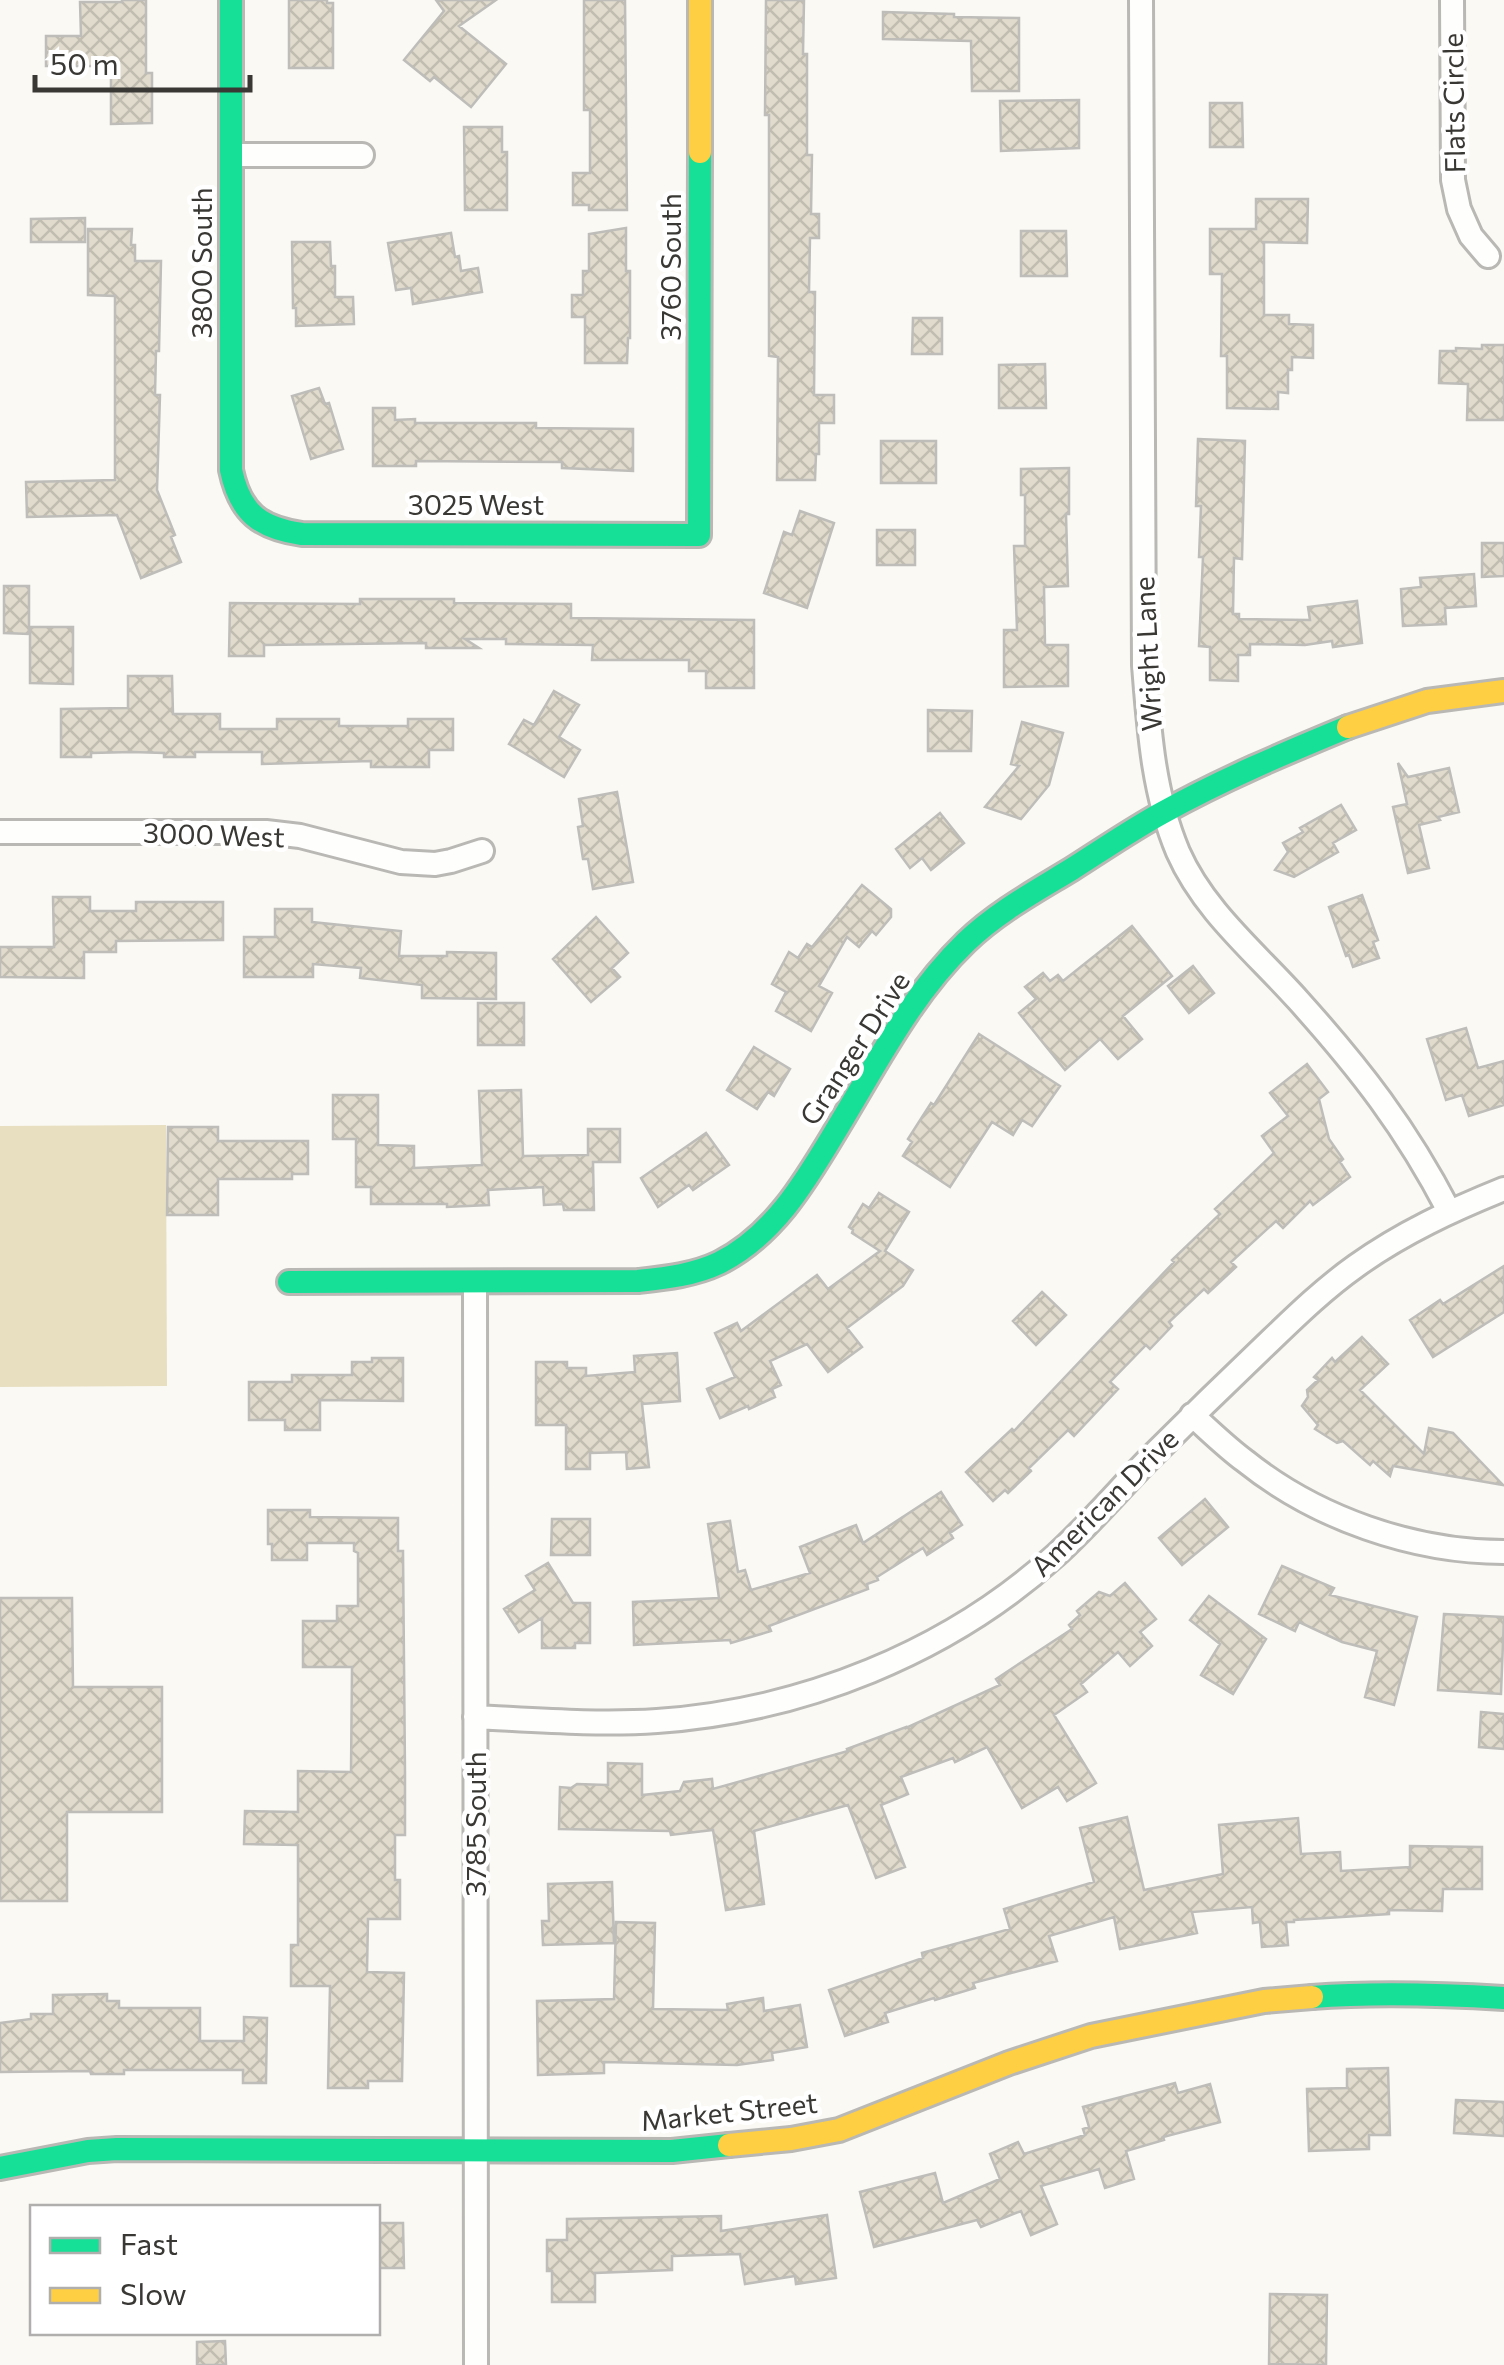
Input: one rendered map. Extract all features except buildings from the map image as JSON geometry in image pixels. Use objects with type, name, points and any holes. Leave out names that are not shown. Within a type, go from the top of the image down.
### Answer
[{"type":"street","name":"3800 South","points":[[231,0],[231,470],[238,496],[254,519]]},
{"type":"street","name":"3760 South","points":[[700,0],[700,535]]},
{"type":"street","name":"Wright Lane","points":[[1141,0],[1144,665],[1154,768],[1163,812],[1200,894],[1378,1093],[1411,1142],[1449,1211]]},
{"type":"street","name":"Flats Circle","points":[[1452,0],[1453,180],[1459,210],[1471,236],[1488,256]]},
{"type":"street","points":[[231,155],[362,154]]},
{"type":"street","name":"3025 West","points":[[254,519],[302,534],[700,535]]},
{"type":"street","name":"Granger Drive","points":[[289,1282],[638,1281],[680,1277],[720,1263],[756,1239],[784,1208],[808,1176],[914,1003],[966,942],[995,918],[1163,812],[1277,758],[1368,718],[1422,701],[1504,691]]},
{"type":"street","name":"3000 West","points":[[0,832],[266,832],[300,836],[418,864],[452,862],[482,850]]},
{"type":"street","name":"American Drive","points":[[475,1717],[598,1723],[716,1715],[846,1681],[908,1654],[1011,1592],[1056,1554],[1192,1415],[1316,1297],[1397,1240],[1449,1211],[1504,1189]]},
{"type":"street","name":"3785 South","points":[[475,1282],[476,2365]]},
{"type":"street","points":[[1192,1415],[1246,1462],[1290,1492],[1374,1531],[1454,1550],[1504,1552]]},
{"type":"street","name":"Market Street","points":[[0,2168],[88,2151],[672,2151],[791,2139],[839,2130],[1009,2063],[1091,2036],[1186,2014],[1264,2001],[1354,1994],[1504,1998]]},
{"type":"shaded area","points":[[166,1125],[167,1386],[0,1387],[0,1126]]},
{"type":"traffic: fast","points":[[231,0],[231,470],[246,508],[274,528],[302,534],[699,535],[700,152]]},
{"type":"traffic: fast","points":[[289,1282],[638,1281],[690,1273],[719,1263],[758,1236],[790,1202],[913,1005],[978,931],[1017,902],[1162,813],[1230,778],[1348,727]]},
{"type":"traffic: fast","points":[[1312,1997],[1408,1994],[1504,1998]]},
{"type":"traffic: fast","points":[[0,2168],[117,2149],[672,2151],[729,2145]]},
{"type":"traffic: slow","points":[[700,0],[700,152]]},
{"type":"traffic: slow","points":[[1348,727],[1427,701],[1504,691]]},
{"type":"traffic: slow","points":[[729,2145],[839,2130],[1009,2063],[1091,2036],[1264,2001],[1312,1997]]}]
